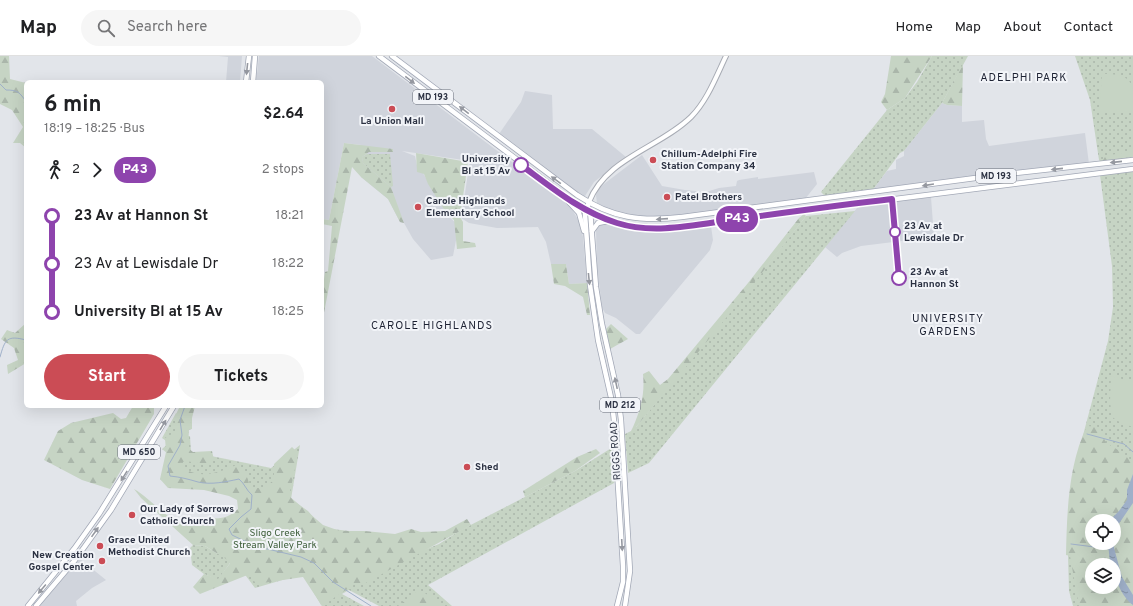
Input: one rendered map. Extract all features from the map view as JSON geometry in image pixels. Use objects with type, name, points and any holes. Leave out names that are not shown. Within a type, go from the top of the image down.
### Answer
[{"type":"main road","points":[[246,80],[249,56]]},
{"type":"main road","points":[[253,80],[256,56]]},
{"type":"main road","name":"MD 193","points":[[380,56],[562,194],[588,211],[613,222],[635,227],[663,228],[1133,169]]},
{"type":"main road","name":"MD 193","points":[[392,56],[547,174],[588,202],[622,216],[642,219],[658,220],[840,198],[1004,175],[1133,160]]},
{"type":"main road","name":"RIGGS ROAD","points":[[617,606],[623,582],[623,566],[614,421],[612,402],[592,304],[586,240],[588,202],[596,187],[609,173],[677,128],[694,114],[711,88],[726,56]]},
{"type":"main road","points":[[562,194],[578,213],[586,240]]},
{"type":"main road","name":"RIGGS ROAD","points":[[588,211],[598,299],[621,415],[630,570],[625,606]]},
{"type":"main road","points":[[591,235],[594,227],[598,223],[613,222]]},
{"type":"main road","name":"MD 650","points":[[28,606],[74,550],[99,514],[165,408]]},
{"type":"main road","name":"MD 650","points":[[36,606],[79,554],[111,510],[173,408]]},
{"type":"shaded area","points":[[219,56],[242,56],[240,80],[226,80],[228,57]]},
{"type":"shaded area","points":[[259,56],[372,56],[570,206],[580,223],[583,237],[587,283],[569,284],[566,264],[551,264],[546,242],[538,227],[497,228],[469,223],[461,218],[470,161],[402,151],[415,156],[418,170],[423,173],[448,216],[456,223],[458,230],[453,256],[431,260],[413,239],[404,223],[400,222],[388,199],[361,177],[361,145],[344,143],[329,220],[324,219],[324,80],[256,80]]},
{"type":"shaded area","points":[[525,91],[552,95],[553,129],[592,129],[626,157],[594,182],[585,196],[579,195],[499,134],[521,102]]},
{"type":"shaded area","points":[[942,103],[947,105],[962,106],[962,122],[984,120],[986,139],[989,146],[1085,133],[1089,164],[872,191],[887,171],[896,169],[896,160],[904,156],[904,151]]},
{"type":"shaded area","points":[[642,155],[662,186],[685,190],[706,192],[719,188],[736,186],[737,181],[739,180],[814,172],[817,184],[805,199],[677,216],[638,216],[610,209],[597,203],[596,195],[600,187]]},
{"type":"shaded area","points":[[931,197],[934,237],[861,246],[842,253],[837,257],[825,247],[857,208],[864,205]]},
{"type":"shaded area","points":[[603,223],[643,231],[675,230],[709,224],[711,226],[713,240],[710,250],[640,334],[636,334],[616,318],[605,313],[602,307],[597,266],[596,229]]},
{"type":"shaded area","points":[[80,559],[106,580],[92,588],[76,601],[77,606],[39,606]]},
{"type":"green space","points":[[0,56],[9,56],[10,79],[24,82],[24,146],[20,143],[13,143],[23,127],[12,110],[0,104]]},
{"type":"green space","points":[[891,56],[932,56],[905,98],[887,110],[881,102],[885,94]]},
{"type":"green space","points":[[932,56],[968,56],[942,103],[904,151],[900,153],[872,191],[826,197],[821,192],[887,110],[905,98],[917,82]]},
{"type":"green space","points":[[1075,56],[1133,56],[1133,158],[1101,162],[1099,160],[1090,100]]},
{"type":"green space","points":[[963,64],[962,106],[947,105],[942,103]]},
{"type":"green space","points":[[1102,74],[1119,75],[1131,83],[1133,104],[1131,113],[1099,112]]},
{"type":"green space","points":[[344,143],[393,149],[393,152],[369,152],[362,157],[363,163],[391,187],[404,223],[400,222],[388,199],[361,177],[352,167],[324,313],[324,279],[325,272],[328,271],[332,226],[324,224],[324,219],[329,220]]},
{"type":"green space","points":[[1133,144],[1133,157],[1102,161],[1104,156],[1128,152]]},
{"type":"green space","points":[[416,153],[468,162],[460,217],[463,222],[463,241],[475,243],[476,247],[457,249],[454,220],[445,211],[428,184],[424,174],[417,172]]},
{"type":"green space","points":[[367,154],[390,154],[393,186],[391,187],[363,163],[362,157]]},
{"type":"green space","points":[[1133,171],[1133,606],[1073,606],[1069,591],[1068,555],[1082,439],[1108,341],[1113,307],[1112,266],[1100,175]]},
{"type":"green space","points":[[855,211],[649,463],[628,473],[625,434],[631,431],[633,427],[636,427],[806,216]]},
{"type":"green space","points":[[804,214],[806,216],[701,349],[636,427],[633,427],[642,401],[643,374],[649,371],[660,385],[668,379],[748,283],[799,218]]},
{"type":"green space","points":[[551,264],[566,264],[569,284],[587,283],[590,315],[587,315],[583,297],[565,286],[554,284]]},
{"type":"green space","points":[[611,324],[628,339],[610,349],[606,329]]},
{"type":"green space","points":[[24,325],[24,364],[8,374],[7,365],[18,360],[14,348],[1,339],[7,330],[15,333]]},
{"type":"green space","points":[[1111,376],[1133,382],[1133,427],[1121,423],[1112,417],[1110,402]]},
{"type":"green space","points":[[132,408],[154,408],[154,414],[110,489],[82,480],[44,460],[58,431],[71,423],[113,413],[121,419],[126,418]]},
{"type":"green space","name":"Sligo Creek Stream Valley Park","points":[[179,408],[194,408],[189,430],[188,448],[193,452],[212,451],[214,460],[204,464],[186,461],[180,463],[186,469],[200,474],[208,474],[215,473],[238,464],[246,472],[250,488],[264,488],[274,480],[274,464],[292,447],[296,451],[296,464],[289,496],[323,525],[340,531],[365,531],[395,534],[411,529],[421,532],[445,531],[467,519],[471,525],[362,585],[355,584],[322,606],[303,577],[256,584],[250,574],[200,594],[193,587],[204,574],[218,579],[231,562],[205,546],[193,545],[141,498],[134,489],[170,517],[186,524],[197,524],[225,517],[238,509],[237,500],[229,496],[204,490],[168,488],[160,479],[166,452],[165,438],[177,431],[175,416]]},
{"type":"green space","points":[[190,408],[192,408],[192,429],[188,430],[191,452],[271,468],[300,445],[291,499],[308,511],[323,528],[438,541],[419,552],[439,544],[461,530],[575,471],[613,447],[615,480],[614,483],[428,585],[452,606],[379,606],[349,590],[342,594],[364,606],[321,606],[328,601],[321,605],[303,574],[255,588],[246,576],[230,563],[218,580],[204,574],[192,565],[190,548],[193,545],[205,546],[218,554],[194,525],[211,518],[227,520],[253,500],[171,475],[167,453],[162,449],[169,443],[162,438],[176,413],[180,416]]},
{"type":"green space","points":[[1087,426],[1099,427],[1106,443],[1120,451],[1133,462],[1133,606],[1079,606],[1070,556],[1066,555],[1068,506],[1072,473]]},
{"type":"green space","points":[[596,449],[600,453],[575,471],[525,497],[523,491],[577,457]]},
{"type":"green space","points":[[419,590],[437,600],[443,606],[398,606]]},
{"type":"water","points":[[1133,474],[1133,503],[1121,521],[1121,514],[1116,514],[1127,500],[1127,490]]},
{"type":"water","points":[[1109,550],[1115,550],[1117,558],[1110,558]]},
{"type":"water","points":[[1121,573],[1133,595],[1133,605],[1122,593]]},
{"type":"waterway","points":[[0,84],[6,90],[18,92],[24,99]]},
{"type":"waterway","points":[[0,357],[5,342],[11,338],[24,340]]},
{"type":"waterway","points":[[184,408],[180,420],[182,435],[180,445],[168,466],[170,476],[208,483],[239,479],[252,495],[251,509],[229,529],[232,535],[255,546],[301,557],[314,563],[333,582],[371,606]]},
{"type":"waterway","points":[[1087,434],[1124,444],[1133,452]]},
{"type":"waterway","points":[[1071,544],[1085,546]]},
{"type":"bus line","name":"P43","points":[[521,165],[576,204],[599,217],[618,224],[635,227],[663,228],[892,199],[899,278]]},
{"type":"place","name":"La Union Mall","points":[[392,109]]},
{"type":"place","name":"Chillum-Adelphi Fire Station Company 34","points":[[653,160]]},
{"type":"place","name":"University Bl at 15 Av","points":[[521,165]]},
{"type":"place","name":"Patel Brothers","points":[[667,197]]},
{"type":"place","name":"Carole Highlands Elementary School","points":[[418,207]]},
{"type":"place","name":"23 Av at Lewisdale Dr","points":[[895,232]]},
{"type":"place","name":"23 Av at Hannon St","points":[[899,278]]},
{"type":"place","name":"Shed","points":[[467,467]]},
{"type":"place","name":"Our Lady of Sorrows Catholic Church","points":[[132,515]]},
{"type":"place","name":"Grace United Methodist Church","points":[[100,546]]},
{"type":"place","name":"New Creation Gospel Center","points":[[102,561]]},
{"type":"district","name":"ADELPHI PARK","points":[[1024,78]]},
{"type":"district","name":"UNIVERSITY GARDENS","points":[[948,325]]},
{"type":"district","name":"CAROLE HIGHLANDS","points":[[432,326]]}]
